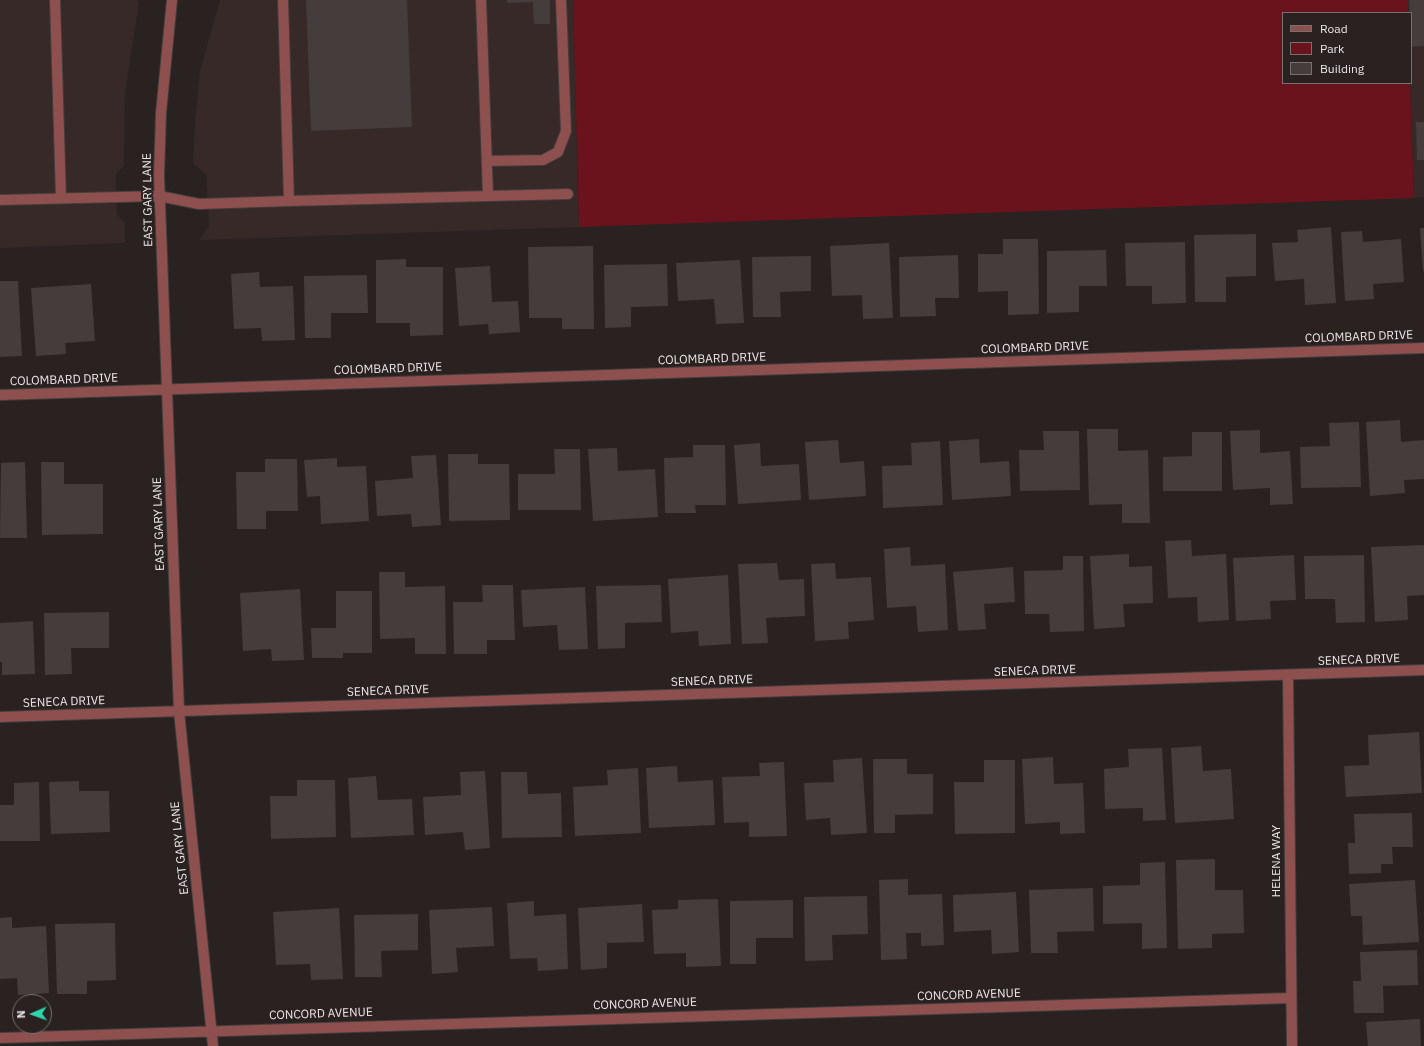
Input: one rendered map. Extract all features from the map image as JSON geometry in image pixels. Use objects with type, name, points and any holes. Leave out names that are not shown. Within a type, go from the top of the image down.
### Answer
[{"type":"street","points":[[55,0],[62,198]]},
{"type":"street","name":"EAST GARY LANE","points":[[172,0],[161,113],[160,196],[179,711],[212,1031],[212,1046]]},
{"type":"street","points":[[283,0],[289,201]]},
{"type":"street","points":[[481,0],[488,195]]},
{"type":"street","points":[[487,161],[543,160],[558,152],[566,131],[561,0]]},
{"type":"street","points":[[0,200],[160,196],[199,204],[568,194]]},
{"type":"street","name":"COLOMBARD DRIVE","points":[[0,395],[1424,348]]},
{"type":"street","name":"SENECA DRIVE","points":[[0,717],[1288,676],[1424,670]]},
{"type":"street","name":"HELENA WAY","points":[[1288,676],[1292,1046]]},
{"type":"street","name":"CONCORD AVENUE","points":[[0,1038],[1291,998]]},
{"type":"shaded area","points":[[0,0],[137,0],[139,2],[125,93],[124,166],[116,174],[117,215],[125,223],[125,243],[0,248]]},
{"type":"shaded area","points":[[220,0],[573,0],[579,227],[199,240],[209,226],[206,174],[193,163],[195,122],[200,71]]},
{"type":"shaded area","points":[[1408,0],[1424,0],[1424,197],[1414,198],[1410,84],[1412,84],[1412,12],[1408,12]]},
{"type":"green space","points":[[573,0],[1408,0],[1408,12],[1282,12],[1282,84],[1410,84],[1414,198],[579,227]]},
{"type":"building","points":[[306,0],[407,0],[412,127],[311,131]]},
{"type":"building","points":[[507,0],[550,0],[550,24],[534,24],[533,2],[507,3]]},
{"type":"building","points":[[1409,0],[1424,0],[1424,46],[1412,47],[1412,12],[1410,12]]},
{"type":"building","points":[[1416,122],[1424,122],[1424,160],[1417,160]]},
{"type":"building","points":[[1331,227],[1336,303],[1305,305],[1304,279],[1275,281],[1272,243],[1298,242],[1297,230]]},
{"type":"building","points":[[1420,228],[1424,228],[1424,271],[1423,271]]},
{"type":"building","points":[[1362,231],[1363,242],[1401,239],[1404,282],[1373,284],[1374,299],[1345,301],[1341,232]]},
{"type":"building","points":[[1256,234],[1256,276],[1226,277],[1226,302],[1195,302],[1194,235]]},
{"type":"building","points":[[1003,239],[1038,239],[1039,314],[1008,315],[1008,291],[978,292],[978,254],[1003,254]]},
{"type":"building","points":[[1185,242],[1186,303],[1152,304],[1152,286],[1126,286],[1125,243]]},
{"type":"building","points":[[889,243],[893,318],[863,319],[862,295],[832,296],[830,246]]},
{"type":"building","points":[[593,246],[594,329],[562,329],[562,318],[529,318],[528,247]]},
{"type":"building","points":[[1106,250],[1107,286],[1079,286],[1079,312],[1047,313],[1047,251]]},
{"type":"building","points":[[958,255],[959,298],[935,298],[936,316],[900,317],[899,257]]},
{"type":"building","points":[[811,256],[811,291],[780,292],[781,317],[753,317],[752,257]]},
{"type":"building","points":[[406,259],[406,267],[443,267],[443,335],[410,336],[410,323],[376,323],[376,260]]},
{"type":"building","points":[[740,260],[744,323],[716,324],[714,299],[678,301],[676,263]]},
{"type":"building","points":[[667,264],[668,306],[631,307],[631,327],[605,328],[604,265]]},
{"type":"building","points":[[490,266],[492,302],[518,301],[520,332],[489,334],[488,324],[459,326],[455,268]]},
{"type":"building","points":[[259,272],[260,287],[293,286],[295,340],[262,341],[261,328],[234,329],[231,274]]},
{"type":"building","points":[[367,275],[368,313],[331,313],[331,338],[305,338],[304,276]]},
{"type":"building","points":[[0,281],[18,281],[22,356],[0,357]]},
{"type":"building","points":[[91,284],[95,341],[65,343],[66,354],[36,356],[31,288]]},
{"type":"building","points":[[1400,420],[1401,442],[1424,440],[1424,479],[1404,480],[1405,493],[1370,496],[1366,422]]},
{"type":"building","points":[[1359,422],[1361,487],[1301,488],[1300,447],[1330,446],[1329,423]]},
{"type":"building","points":[[1087,429],[1118,429],[1118,451],[1148,450],[1150,523],[1122,523],[1122,504],[1089,505]]},
{"type":"building","points":[[1260,430],[1260,453],[1290,451],[1293,504],[1270,505],[1270,488],[1233,490],[1230,431]]},
{"type":"building","points":[[1043,431],[1079,431],[1080,490],[1020,491],[1019,450],[1044,450]]},
{"type":"building","points":[[1192,432],[1222,432],[1222,491],[1163,491],[1163,457],[1192,456]]},
{"type":"building","points":[[979,439],[980,463],[1009,461],[1011,496],[952,500],[949,441]]},
{"type":"building","points":[[838,440],[840,463],[864,461],[866,496],[809,500],[805,442]]},
{"type":"building","points":[[940,441],[943,505],[883,508],[882,466],[912,465],[911,443]]},
{"type":"building","points":[[760,443],[761,466],[799,464],[801,500],[738,504],[734,445]]},
{"type":"building","points":[[693,445],[725,445],[726,505],[695,505],[696,513],[665,513],[664,458],[693,457]]},
{"type":"building","points":[[617,448],[618,471],[655,469],[658,517],[593,521],[588,449]]},
{"type":"building","points":[[554,449],[580,449],[581,510],[518,510],[518,474],[555,474]]},
{"type":"building","points":[[448,454],[478,454],[478,464],[509,464],[510,520],[449,521]]},
{"type":"building","points":[[436,455],[441,525],[412,527],[411,514],[377,516],[375,481],[413,478],[411,456]]},
{"type":"building","points":[[337,458],[337,467],[366,466],[369,521],[321,524],[320,496],[307,497],[304,460]]},
{"type":"building","points":[[265,459],[297,459],[298,511],[266,511],[266,529],[237,529],[236,472],[265,472]]},
{"type":"building","points":[[25,462],[27,538],[0,538],[1,463]]},
{"type":"building","points":[[41,462],[64,462],[64,484],[103,484],[103,534],[42,535]]},
{"type":"building","points":[[1191,540],[1192,556],[1226,554],[1229,620],[1198,622],[1197,597],[1168,598],[1165,541]]},
{"type":"building","points":[[1424,545],[1424,595],[1407,596],[1408,620],[1375,622],[1371,547]]},
{"type":"building","points":[[910,547],[911,566],[945,564],[948,630],[918,632],[916,606],[887,608],[884,549]]},
{"type":"building","points":[[1129,554],[1129,567],[1152,566],[1153,603],[1123,604],[1125,627],[1094,629],[1090,556]]},
{"type":"building","points":[[1294,555],[1296,600],[1270,601],[1271,619],[1236,621],[1233,558]]},
{"type":"building","points":[[1364,555],[1365,622],[1336,623],[1335,599],[1305,599],[1304,556]]},
{"type":"building","points":[[1063,556],[1083,556],[1084,631],[1050,632],[1049,614],[1025,614],[1024,571],[1063,570]]},
{"type":"building","points":[[777,563],[779,580],[804,579],[805,616],[766,618],[768,643],[742,644],[738,564]]},
{"type":"building","points":[[835,563],[836,579],[871,577],[874,620],[848,622],[849,639],[815,641],[811,564]]},
{"type":"building","points":[[1013,567],[1015,602],[984,604],[986,629],[958,631],[953,572]]},
{"type":"building","points":[[379,572],[405,572],[405,587],[445,586],[446,654],[415,654],[415,638],[380,639]]},
{"type":"building","points":[[728,575],[731,644],[699,646],[698,631],[671,633],[668,579]]},
{"type":"building","points":[[482,585],[513,585],[515,640],[487,640],[487,654],[454,654],[453,602],[483,602]]},
{"type":"building","points":[[661,585],[662,622],[625,623],[625,648],[598,649],[596,586]]},
{"type":"building","points":[[585,587],[588,649],[559,650],[557,625],[523,627],[521,590]]},
{"type":"building","points":[[300,589],[304,660],[272,661],[271,649],[243,651],[240,593]]},
{"type":"building","points":[[336,591],[372,591],[372,653],[343,653],[343,658],[312,658],[311,628],[336,628]]},
{"type":"building","points":[[109,612],[109,648],[71,648],[72,674],[45,675],[44,613]]},
{"type":"building","points":[[33,621],[35,674],[2,675],[2,662],[0,662],[0,623]]},
{"type":"building","points":[[1419,732],[1422,793],[1346,797],[1344,766],[1369,765],[1368,735]]},
{"type":"building","points":[[1201,746],[1203,771],[1231,769],[1234,819],[1175,823],[1171,748]]},
{"type":"building","points":[[1162,748],[1166,820],[1143,821],[1143,808],[1105,809],[1104,769],[1129,767],[1128,749]]},
{"type":"building","points":[[1053,757],[1054,784],[1083,783],[1085,833],[1060,834],[1060,822],[1025,824],[1022,759]]},
{"type":"building","points":[[862,758],[867,833],[831,835],[830,818],[806,820],[804,783],[834,782],[833,760]]},
{"type":"building","points":[[873,759],[907,759],[907,774],[933,774],[933,814],[895,815],[895,833],[874,833]]},
{"type":"building","points":[[984,760],[1015,760],[1015,833],[955,834],[954,782],[984,782]]},
{"type":"building","points":[[784,762],[787,836],[749,837],[749,822],[724,823],[722,777],[760,776],[759,763]]},
{"type":"building","points":[[677,766],[678,782],[713,780],[715,825],[649,828],[646,768]]},
{"type":"building","points":[[638,768],[641,833],[575,836],[573,787],[608,785],[607,770]]},
{"type":"building","points":[[485,771],[490,848],[465,850],[463,832],[425,835],[423,797],[461,795],[460,772]]},
{"type":"building","points":[[501,772],[527,772],[528,794],[561,793],[562,837],[502,838]]},
{"type":"building","points":[[376,776],[378,800],[412,799],[414,835],[351,838],[348,778]]},
{"type":"building","points":[[297,780],[335,780],[336,837],[271,839],[270,796],[297,796]]},
{"type":"building","points":[[79,781],[79,791],[109,791],[110,832],[51,834],[49,782]]},
{"type":"building","points":[[39,782],[40,841],[0,841],[0,805],[14,805],[14,783]]},
{"type":"building","points":[[1412,813],[1413,847],[1392,847],[1393,864],[1381,864],[1381,873],[1349,874],[1348,843],[1355,843],[1354,814]]},
{"type":"building","points":[[1215,859],[1215,890],[1243,890],[1244,933],[1212,934],[1212,948],[1178,949],[1176,860]]},
{"type":"building","points":[[1165,862],[1167,948],[1142,949],[1142,923],[1103,924],[1103,886],[1140,885],[1140,863]]},
{"type":"building","points":[[908,879],[908,895],[942,894],[944,945],[921,946],[921,933],[906,933],[907,959],[881,960],[879,880]]},
{"type":"building","points":[[1415,880],[1419,942],[1363,945],[1362,916],[1351,916],[1349,884]]},
{"type":"building","points":[[1093,888],[1094,931],[1057,932],[1058,953],[1031,953],[1029,890]]},
{"type":"building","points":[[1016,892],[1019,952],[992,954],[991,930],[954,932],[953,895]]},
{"type":"building","points":[[867,896],[868,934],[832,935],[833,960],[805,961],[804,897]]},
{"type":"building","points":[[718,899],[721,966],[686,967],[686,953],[654,954],[652,910],[678,909],[678,900]]},
{"type":"building","points":[[793,900],[793,938],[756,938],[756,964],[730,964],[730,901]]},
{"type":"building","points":[[534,901],[534,916],[566,914],[568,969],[538,971],[537,958],[510,959],[507,903]]},
{"type":"building","points":[[642,904],[644,942],[607,943],[607,968],[581,970],[578,908]]},
{"type":"building","points":[[492,907],[494,946],[456,948],[458,972],[432,974],[429,910]]},
{"type":"building","points":[[339,908],[343,979],[311,980],[310,964],[276,965],[273,912]]},
{"type":"building","points":[[418,914],[418,950],[381,951],[382,977],[355,977],[354,915]]},
{"type":"building","points":[[12,917],[12,928],[46,926],[49,993],[18,994],[17,978],[0,979],[0,918]]},
{"type":"building","points":[[115,923],[116,980],[87,981],[87,994],[57,994],[55,924]]},
{"type":"building","points":[[1417,950],[1418,985],[1383,986],[1384,1013],[1354,1013],[1353,981],[1361,981],[1360,952]]},
{"type":"building","points":[[1420,1019],[1421,1046],[1368,1046],[1366,1022]]}]
